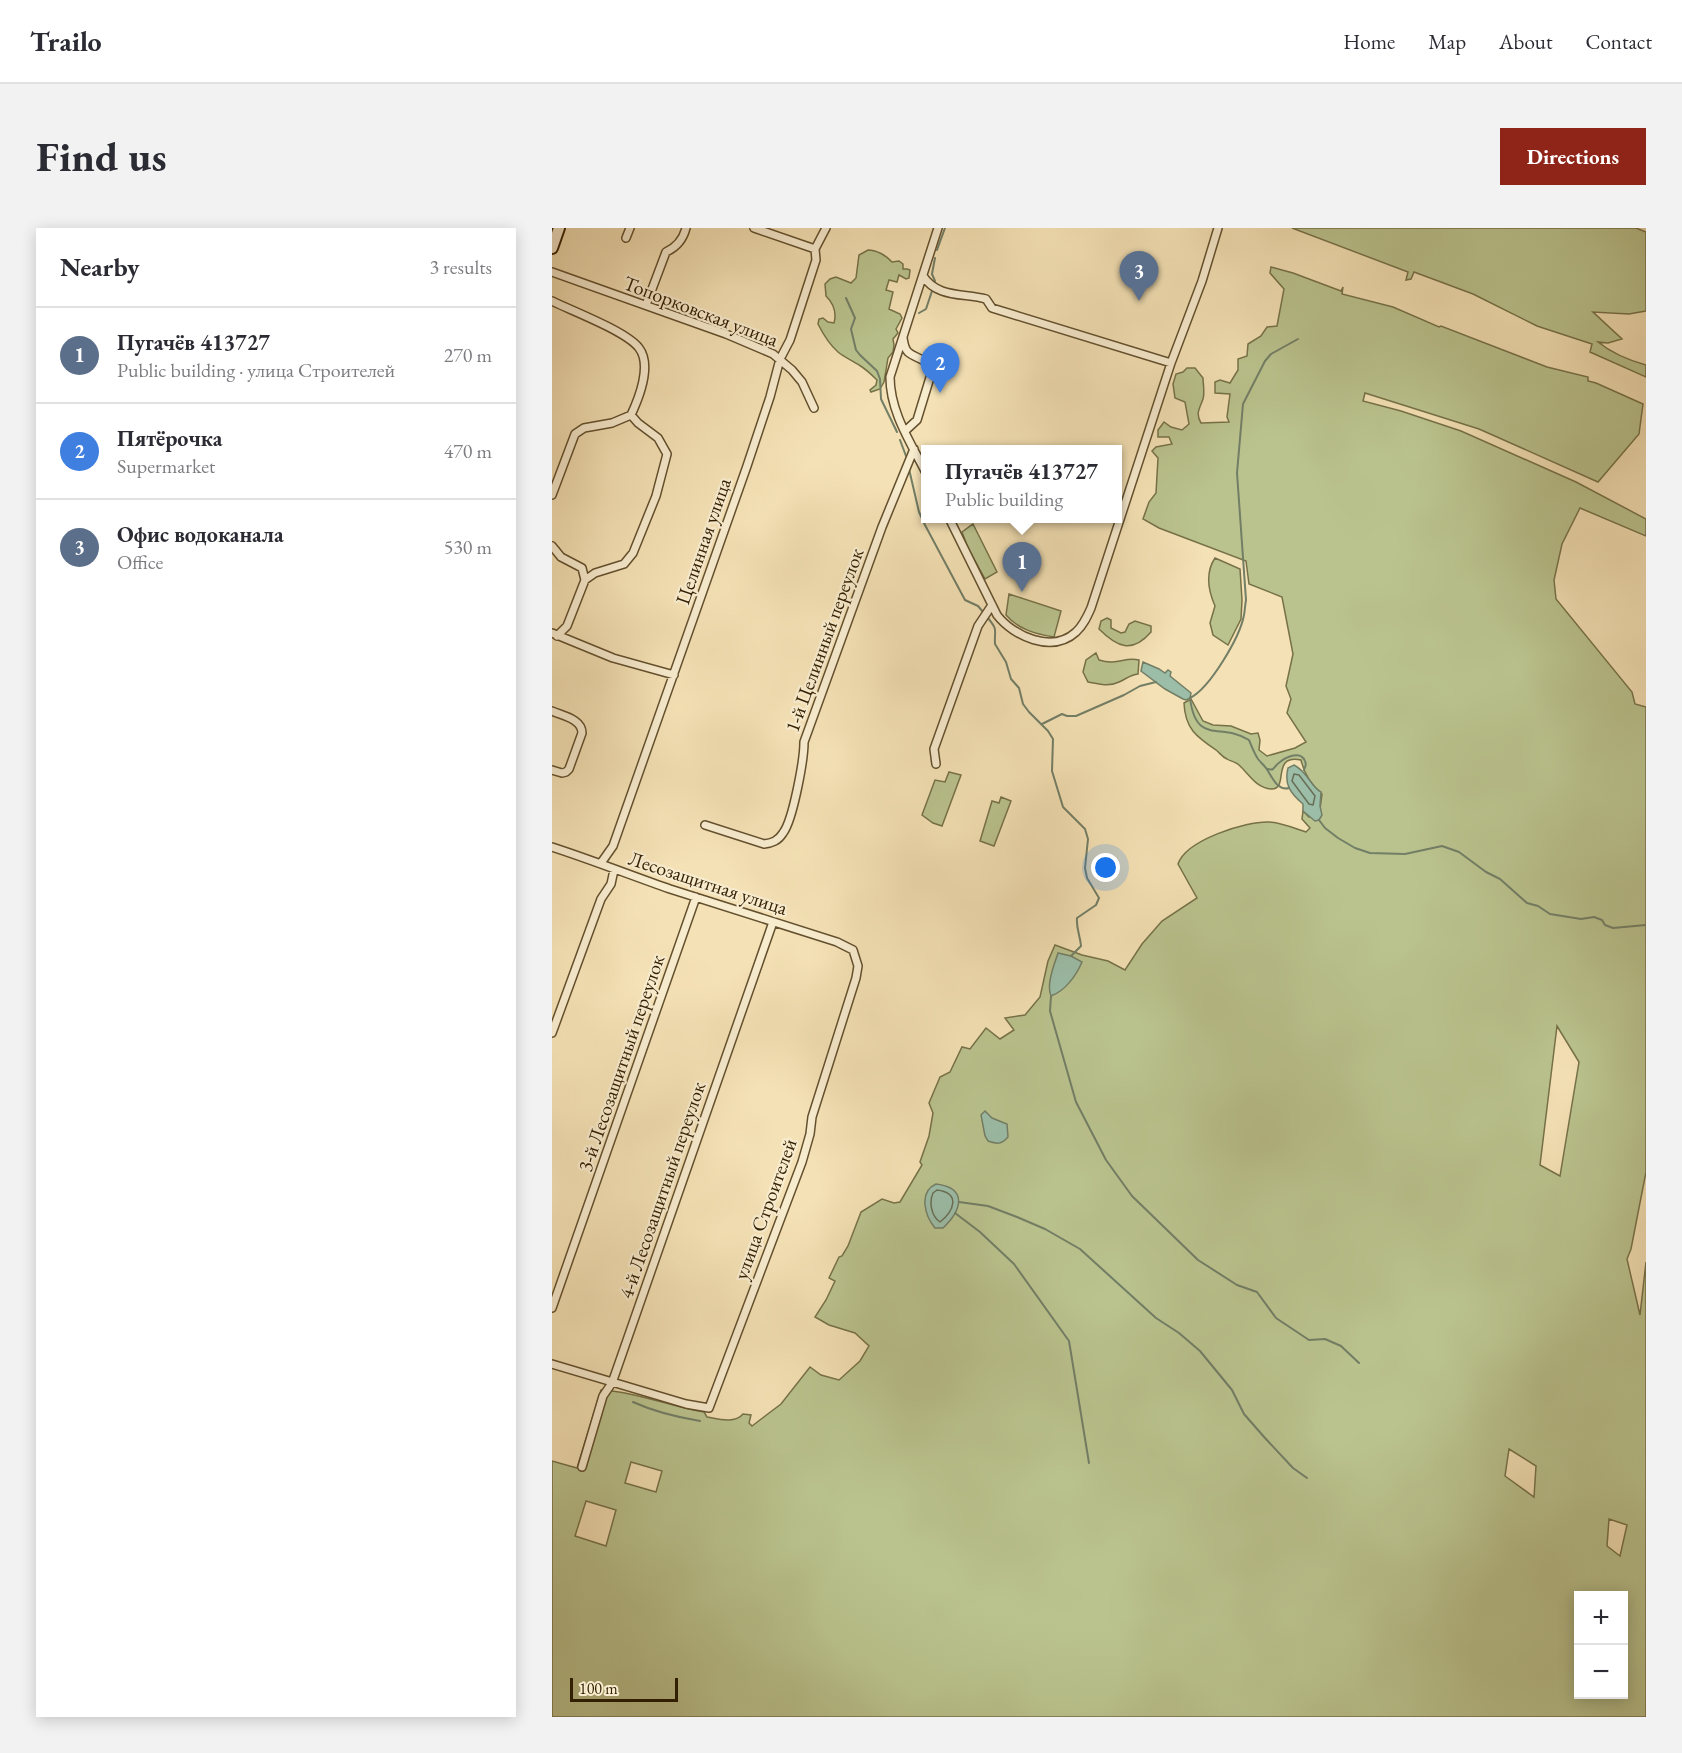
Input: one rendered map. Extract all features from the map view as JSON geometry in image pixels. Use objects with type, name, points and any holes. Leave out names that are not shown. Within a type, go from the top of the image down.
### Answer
[{"type":"street","points":[[552,248],[559,228]]},
{"type":"street","points":[[626,238],[630,228]]},
{"type":"street","points":[[646,305],[666,252],[683,238],[686,228]]},
{"type":"street","points":[[754,228],[815,249]]},
{"type":"street","name":"Целинная улица","points":[[601,863],[613,846],[674,675],[747,466],[780,359],[790,340],[802,304],[816,260],[815,249],[826,228]]},
{"type":"street","points":[[921,463],[893,405],[890,377],[938,228]]},
{"type":"street","points":[[1122,515],[1218,228]]},
{"type":"street","name":"Топорковская улица","points":[[552,272],[761,348],[780,359],[792,370],[802,382],[814,408]]},
{"type":"street","points":[[923,276],[928,284],[938,290],[986,299],[992,308],[1172,363]]},
{"type":"street","points":[[552,301],[626,336],[639,347],[644,369],[641,395],[631,415],[612,423],[585,428],[575,434],[552,495]]},
{"type":"street","points":[[902,337],[908,352],[931,366],[932,371],[917,420],[905,431]]},
{"type":"street","points":[[554,634],[567,626],[585,580],[595,573],[624,564],[633,553],[656,496],[667,454],[658,438],[631,415]]},
{"type":"street","name":"1-й Целинный переулок","points":[[705,825],[764,844],[778,840],[785,831],[795,800],[804,754],[804,742],[878,538],[914,449]]},
{"type":"street","points":[[951,523],[997,615],[1004,624],[1017,633],[1049,642],[1062,640],[1075,634],[1084,623],[1091,609],[1119,523]]},
{"type":"street","points":[[552,546],[561,557],[582,568],[585,580]]},
{"type":"street","points":[[936,765],[934,749],[978,626],[992,605]]},
{"type":"street","points":[[554,634],[612,658],[674,675]]},
{"type":"street","points":[[552,711],[578,722],[582,733],[569,769],[562,773],[552,770]]},
{"type":"street","name":"Лесозащитная улица","points":[[552,847],[601,863],[614,870],[837,942],[853,950]]},
{"type":"street","points":[[552,1033],[601,899],[610,885],[614,870]]},
{"type":"street","name":"3-й Лесозащитный переулок","points":[[552,1308],[696,897]]},
{"type":"street","name":"4-й Лесозащитный переулок","points":[[582,1467],[603,1396],[612,1383],[773,922]]},
{"type":"street","name":"улица Строителей","points":[[612,1383],[686,1404],[709,1408],[802,1162],[812,1117],[856,978],[858,966],[853,950]]},
{"type":"street","points":[[552,1364],[612,1383]]},
{"type":"shaded area","points":[[1292,228],[1636,228],[1646,232],[1646,311],[1629,314],[1593,312],[1622,339],[1608,343],[1598,342],[1621,356],[1646,365],[1646,377],[1590,352],[1592,344],[1537,326],[1473,294],[1414,272],[1411,279],[1406,280],[1408,272]]},
{"type":"shaded area","points":[[868,250],[882,254],[892,262],[899,261],[903,264],[903,269],[910,270],[909,278],[906,279],[899,275],[897,282],[889,280],[886,290],[893,292],[889,309],[900,314],[902,318],[896,329],[898,333],[893,339],[893,352],[888,358],[884,382],[880,389],[871,392],[877,380],[861,366],[838,352],[818,324],[819,319],[823,318],[834,323],[835,319],[834,308],[826,296],[825,284],[836,277],[851,283],[856,278],[859,255]]},
{"type":"shaded area","points":[[1271,267],[1341,291],[1343,287],[1342,294],[1393,307],[1439,327],[1547,367],[1588,377],[1588,381],[1643,404],[1639,434],[1598,482],[1479,429],[1365,393],[1363,401],[1461,431],[1576,482],[1646,519],[1646,536],[1580,508],[1562,544],[1554,580],[1556,599],[1632,692],[1635,704],[1646,707],[1646,1172],[1627,1259],[1640,1315],[1646,1262],[1646,1717],[552,1717],[552,1461],[577,1468],[601,1390],[627,1393],[704,1412],[707,1417],[716,1419],[731,1420],[743,1414],[751,1415],[749,1423],[752,1426],[781,1404],[810,1367],[821,1375],[839,1380],[860,1361],[869,1346],[855,1333],[829,1325],[815,1317],[835,1281],[829,1278],[839,1257],[848,1246],[861,1212],[882,1199],[894,1203],[900,1202],[922,1165],[920,1162],[929,1136],[933,1113],[929,1103],[940,1077],[950,1072],[962,1047],[970,1049],[986,1028],[1000,1039],[1014,1030],[1005,1018],[1025,1015],[1040,997],[1048,961],[1055,945],[1108,961],[1125,970],[1142,944],[1162,921],[1197,898],[1178,864],[1183,855],[1192,847],[1218,834],[1259,823],[1279,823],[1306,832],[1310,828],[1302,819],[1303,811],[1309,817],[1320,809],[1322,794],[1308,778],[1301,760],[1286,762],[1276,788],[1261,786],[1238,764],[1224,757],[1198,736],[1190,726],[1185,712],[1184,703],[1191,699],[1203,721],[1213,725],[1231,726],[1251,734],[1258,733],[1259,750],[1267,756],[1295,748],[1306,742],[1287,713],[1291,699],[1286,686],[1293,654],[1282,597],[1249,584],[1246,561],[1159,528],[1143,519],[1149,502],[1156,493],[1158,458],[1152,451],[1156,447],[1172,444],[1169,437],[1158,437],[1158,430],[1164,422],[1182,430],[1189,424],[1185,402],[1175,398],[1173,384],[1176,374],[1187,368],[1195,368],[1203,378],[1204,397],[1198,413],[1201,423],[1229,422],[1227,417],[1230,394],[1215,393],[1215,382],[1220,380],[1230,383],[1238,370],[1238,359],[1247,356],[1248,344],[1261,336],[1267,327],[1277,326],[1284,289],[1270,273]],"holes":[[[1557,1026],[1579,1062],[1560,1176],[1540,1165]],[[1509,1449],[1536,1466],[1534,1497],[1505,1476]],[[631,1462],[662,1471],[656,1492],[625,1483]],[[586,1501],[616,1510],[606,1546],[575,1536]],[[1609,1519],[1627,1525],[1620,1556],[1607,1546]]]},
{"type":"shaded area","points":[[973,524],[997,572],[985,579],[962,532]]},
{"type":"shaded area","points":[[1215,558],[1240,569],[1241,619],[1228,645],[1213,635],[1210,623],[1215,606],[1209,588],[1209,576]]},
{"type":"shaded area","points":[[1009,594],[1061,611],[1054,637],[1027,630],[1011,620],[1006,615]]},
{"type":"shaded area","points":[[1107,618],[1111,620],[1111,628],[1121,633],[1125,632],[1129,624],[1135,621],[1151,626],[1151,632],[1137,643],[1125,646],[1118,644],[1099,629],[1101,621]]},
{"type":"shaded area","points":[[1096,653],[1099,660],[1106,662],[1139,660],[1138,674],[1111,684],[1088,682],[1083,672],[1086,660]]},
{"type":"shaded area","points":[[949,772],[961,775],[942,826],[922,815],[935,780],[945,782]]},
{"type":"shaded area","points":[[1001,797],[1011,801],[994,846],[980,841],[992,801],[999,803]]},
{"type":"water","points":[[1143,662],[1165,673],[1168,670],[1171,672],[1170,676],[1191,693],[1190,698],[1183,699],[1141,671]]},
{"type":"water","points":[[1294,765],[1321,792],[1322,815],[1319,820],[1315,821],[1303,811],[1303,804],[1289,788],[1288,768]]},
{"type":"water","points":[[1058,953],[1082,962],[1077,973],[1061,991],[1051,996],[1050,981]]},
{"type":"water","points":[[985,1111],[992,1118],[1007,1124],[1008,1137],[1003,1141],[991,1142],[985,1136],[981,1115]]},
{"type":"water","points":[[936,1184],[953,1190],[959,1201],[954,1214],[943,1228],[935,1228],[926,1211],[925,1198],[930,1188]]},
{"type":"waterway","points":[[937,250],[945,228]]},
{"type":"waterway","points":[[935,258],[932,274],[935,281]]},
{"type":"waterway","points":[[919,313],[926,309],[932,291]]},
{"type":"waterway","points":[[846,298],[855,318],[851,329],[856,350],[877,371],[880,379],[881,399],[897,432]]},
{"type":"waterway","points":[[1289,788],[1282,788],[1276,784],[1257,757],[1249,740],[1239,735],[1204,728],[1193,713],[1190,698],[1206,684],[1223,661],[1237,636],[1244,615],[1246,600],[1237,473],[1243,404],[1265,361],[1271,354],[1298,339]]},
{"type":"waterway","points":[[900,440],[906,456]]},
{"type":"waterway","points":[[909,469],[921,516]]},
{"type":"waterway","points":[[924,523],[965,600],[978,606],[983,612]]},
{"type":"waterway","points":[[987,617],[995,628],[995,644],[1006,662],[1011,679],[1019,688],[1023,704],[1053,739],[1052,771],[1063,807],[1085,829],[1088,839],[1085,868],[1087,878],[1099,898],[1096,905],[1077,918],[1081,946],[1071,956]]},
{"type":"waterway","points":[[1042,724],[1062,714],[1076,716],[1140,686],[1156,682]]},
{"type":"waterway","points":[[1268,769],[1273,769],[1286,758],[1297,755],[1305,761],[1304,770]]},
{"type":"waterway","points":[[1319,820],[1338,838],[1355,848],[1370,853],[1405,854],[1442,846],[1459,852],[1486,872],[1500,879],[1527,903],[1538,906],[1550,914],[1581,919],[1594,917],[1613,928],[1646,925]]},
{"type":"waterway","points":[[1051,996],[1050,1011],[1076,1102],[1106,1160],[1132,1196],[1198,1260],[1237,1285],[1257,1292],[1276,1318],[1309,1340],[1325,1339],[1341,1346],[1359,1363]]},
{"type":"waterway","points":[[959,1202],[988,1206],[1017,1217],[1045,1229],[1080,1249],[1156,1318],[1179,1333],[1200,1351],[1232,1390],[1244,1414],[1293,1468],[1307,1478]]},
{"type":"waterway","points":[[955,1213],[980,1232],[1014,1264],[1069,1341],[1089,1463]]},
{"type":"waterway","points":[[633,1402],[666,1414],[700,1421]]},
{"type":"place","name":"Офис водоканала","points":[[1139,301]]},
{"type":"place","name":"Пятёрочка","points":[[940,393]]},
{"type":"place","name":"Пугачёв 413727","points":[[1022,592]]}]
